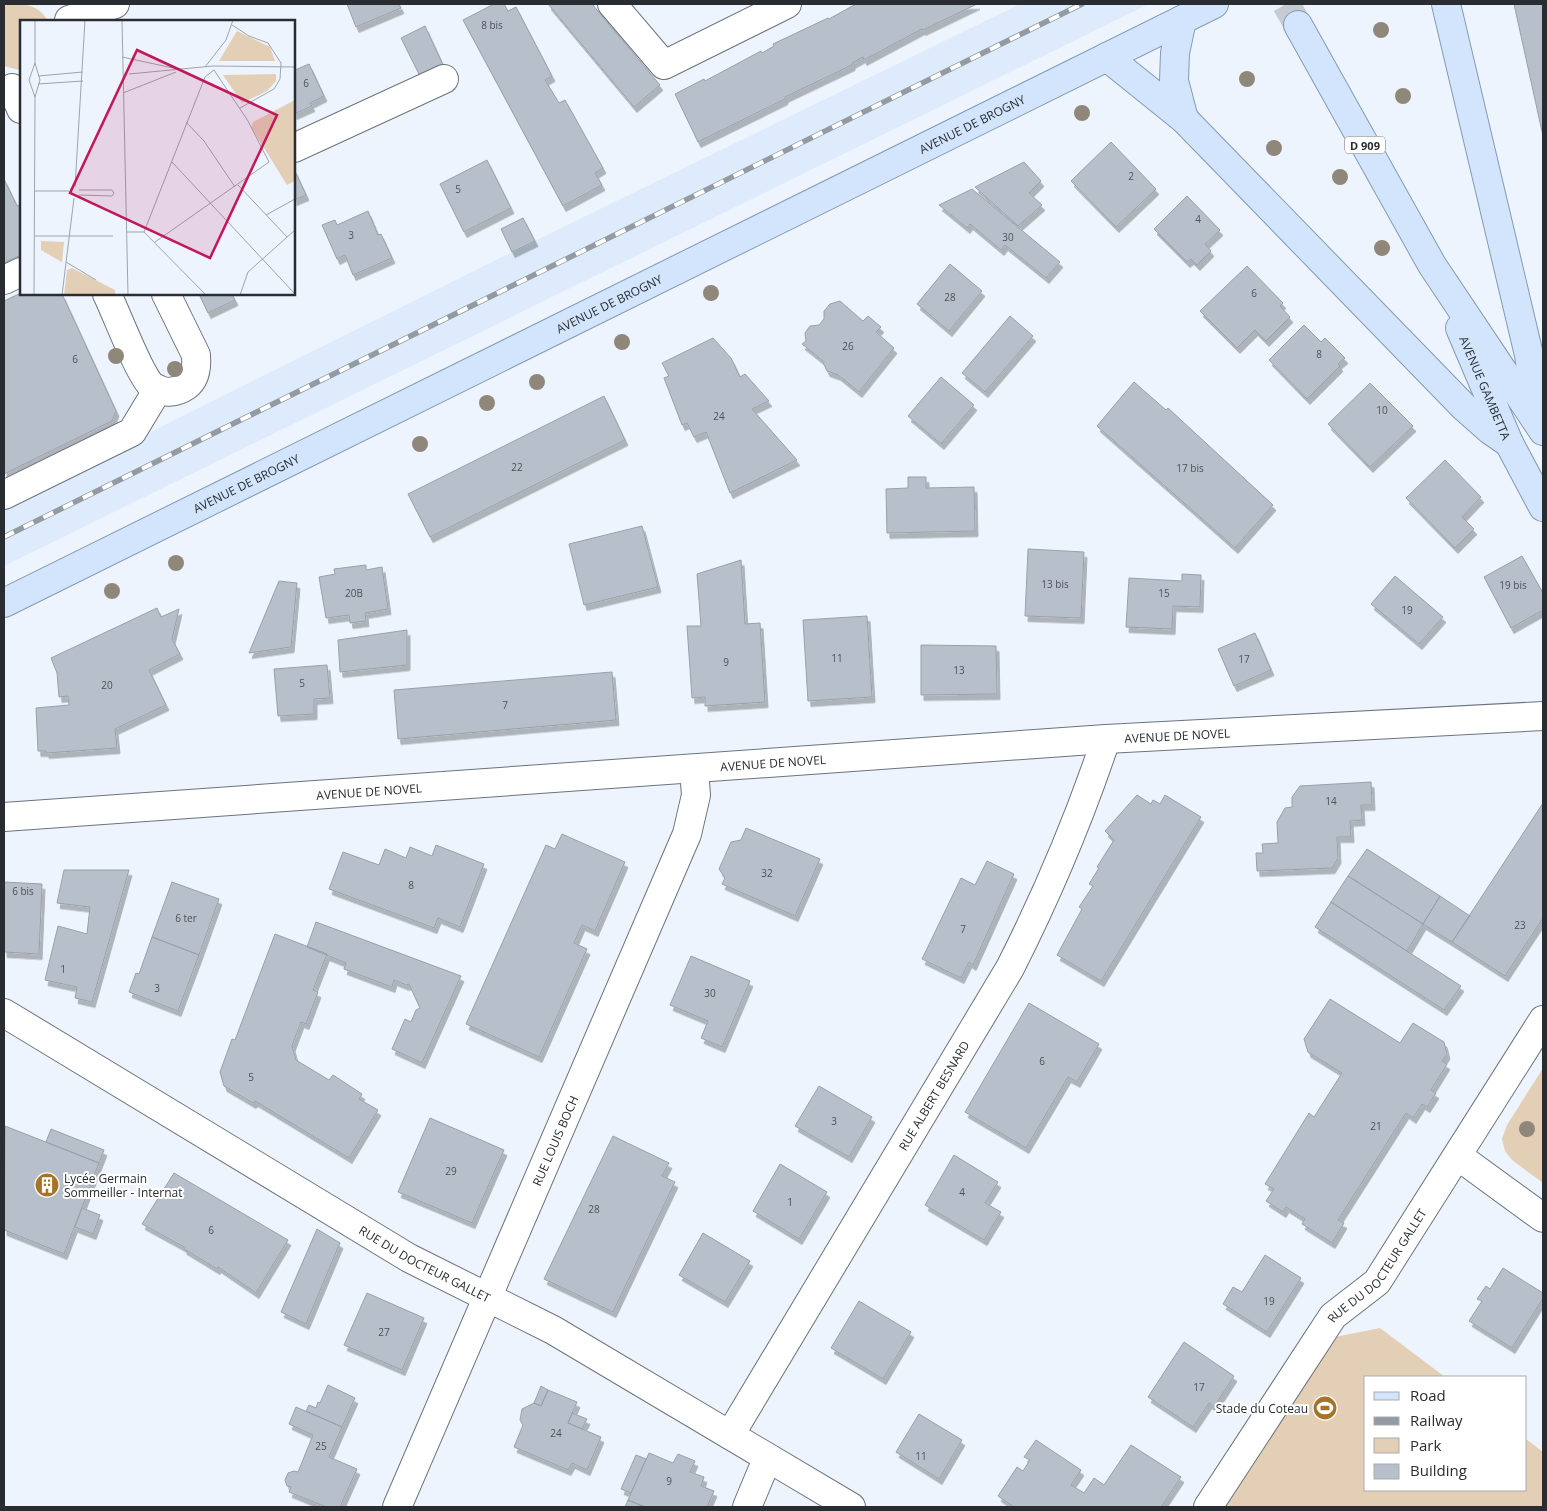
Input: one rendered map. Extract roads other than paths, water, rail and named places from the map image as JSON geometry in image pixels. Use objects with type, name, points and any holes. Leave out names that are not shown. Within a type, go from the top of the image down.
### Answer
[{"type":"main road","name":"AVENUE DE BROGNY","points":[[4,603],[1214,4]]},
{"type":"main road","points":[[1446,4],[1529,355],[1540,426]]},
{"type":"main road","points":[[1182,20],[1175,53],[1174,81],[1184,119]]},
{"type":"main road","name":"AVENUE GAMBETTA","points":[[1298,26],[1432,265],[1540,426]]},
{"type":"main road","points":[[1107,57],[1184,119],[1464,407],[1490,430],[1509,443]]},
{"type":"main road","name":"AVENUE GAMBETTA","points":[[1432,265],[1509,443],[1543,507]]},
{"type":"street","points":[[66,15],[115,4]]},
{"type":"street","points":[[612,4],[664,64],[787,4]]},
{"type":"street","points":[[295,148],[444,79]]},
{"type":"street","points":[[4,280],[20,272]]},
{"type":"street","points":[[107,295],[146,379],[158,389],[172,392],[181,390],[190,383],[197,365],[196,355],[166,295]]},
{"type":"street","points":[[4,495],[132,432],[158,389]]},
{"type":"street","name":"AVENUE DE NOVEL","points":[[4,817],[694,770],[1106,739],[1543,716]]},
{"type":"street","name":"RUE ALBERT BESNARD","points":[[730,1435],[1010,968],[1032,924],[1089,789],[1106,739]]},
{"type":"street","name":"RUE LOUIS BOCH","points":[[397,1507],[687,834],[696,796],[694,770]]},
{"type":"street","name":"RUE DU DOCTEUR GALLET","points":[[4,1013],[409,1258],[553,1330],[767,1459],[851,1507]]},
{"type":"street","name":"RUE DU DOCTEUR GALLET","points":[[1208,1507],[1333,1316],[1377,1282],[1543,1020]]},
{"type":"street","points":[[1458,1156],[1543,1218]]},
{"type":"street","points":[[747,1507],[767,1459]]},
{"type":"tunnel","points":[[1286,4],[1298,25]]},
{"type":"railway","points":[[4,537],[1082,4]]},
{"type":"place","name":"Lycée Germain Sommeiller - Internat","points":[[47,1185]]},
{"type":"place","name":"Stade du Coteau","points":[[1325,1408]]}]
